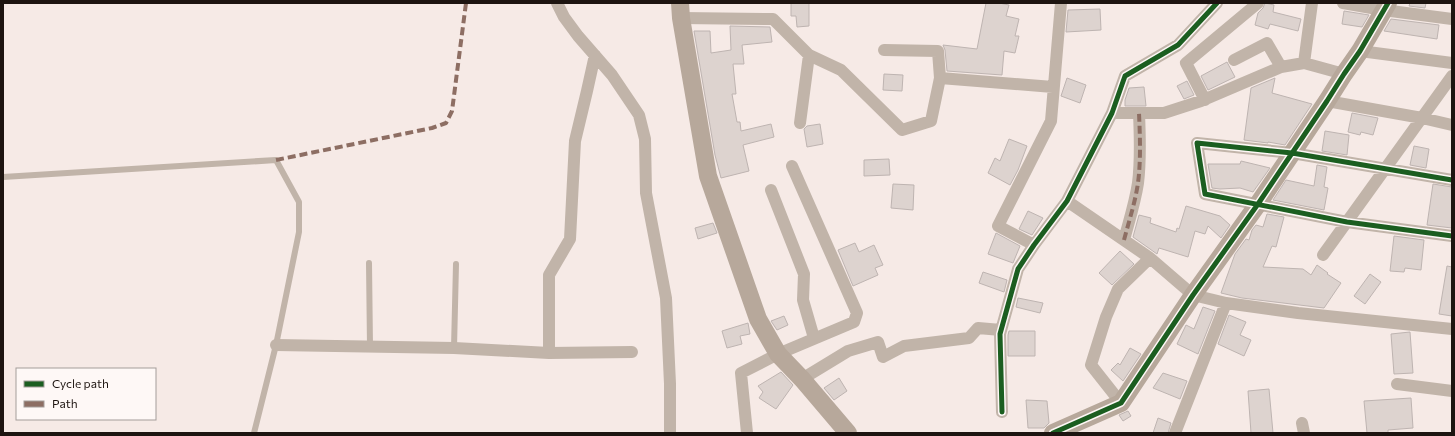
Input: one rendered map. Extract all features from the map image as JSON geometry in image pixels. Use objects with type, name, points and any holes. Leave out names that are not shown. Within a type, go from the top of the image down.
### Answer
[{"type":"street","points":[[557,3],[571,26],[612,75],[638,115],[645,139],[646,193],[666,298],[670,384],[670,433]]},
{"type":"street","points":[[1034,245],[998,226],[1051,121],[1061,3]]},
{"type":"street","points":[[1002,412],[1000,334],[1018,269],[1067,201],[1112,113],[1125,76],[1178,45],[1216,3]]},
{"type":"street","points":[[1205,100],[1186,63],[1258,3]]},
{"type":"street","points":[[1304,63],[1312,3]]},
{"type":"street","points":[[1343,3],[1385,7],[1452,19]]},
{"type":"street","points":[[1053,433],[1121,403],[1327,101],[1360,51],[1385,7]]},
{"type":"street","points":[[848,433],[802,379],[778,354],[758,319],[708,176],[680,11],[773,19],[808,55],[841,70],[902,130],[931,121],[940,78],[938,51],[884,50]]},
{"type":"street","points":[[1234,60],[1266,43],[1281,67]]},
{"type":"street","points":[[1360,51],[1452,63]]},
{"type":"street","points":[[549,352],[549,275],[570,239],[575,141],[594,55]]},
{"type":"street","points":[[800,123],[808,55]]},
{"type":"street","points":[[1112,113],[1164,113],[1205,100],[1281,67],[1304,63],[1344,74]]},
{"type":"street","points":[[1323,255],[1452,76]]},
{"type":"street","points":[[940,78],[1053,87]]},
{"type":"street","points":[[1327,101],[1422,118],[1452,125]]},
{"type":"street","points":[[1124,240],[1138,184],[1140,113]]},
{"type":"street","points":[[1452,180],[1385,170],[1292,153],[1197,143],[1205,194],[1347,222],[1452,236]]},
{"type":"street","points":[[747,433],[741,373],[778,354],[854,322],[857,313],[792,166]]},
{"type":"street","points":[[771,190],[804,274],[803,300],[814,338]]},
{"type":"street","points":[[1067,201],[1150,258],[1194,294],[1226,303],[1298,313],[1452,328]]},
{"type":"street","points":[[1121,403],[1090,365],[1106,317],[1118,289],[1150,258]]},
{"type":"street","points":[[1174,433],[1226,303]]},
{"type":"street","points":[[802,379],[848,351],[878,342],[883,356],[904,346],[970,338],[978,328],[1001,330]]},
{"type":"street","points":[[276,345],[454,348],[549,352],[632,352]]},
{"type":"street","points":[[1398,384],[1452,391]]},
{"type":"lane","points":[[3,177],[276,160],[299,202],[299,232],[276,345],[254,433]]},
{"type":"lane","points":[[369,263],[370,347]]},
{"type":"lane","points":[[454,348],[456,264]]},
{"type":"building","points":[[791,3],[809,3],[809,26],[797,27],[796,16],[791,16]]},
{"type":"building","points":[[986,3],[1009,5],[1006,16],[1019,19],[1015,36],[1019,36],[1015,53],[1004,51],[1002,75],[947,71],[945,50],[943,45],[977,49]]},
{"type":"building","points":[[1265,3],[1274,5],[1273,12],[1301,19],[1298,31],[1270,24],[1268,29],[1255,25],[1258,13],[1263,8]]},
{"type":"building","points":[[1410,3],[1426,3],[1425,8],[1409,6]]},
{"type":"building","points":[[1100,9],[1101,30],[1066,32],[1068,10]]},
{"type":"building","points":[[1344,11],[1369,15],[1362,27],[1342,24]]},
{"type":"building","points":[[1391,19],[1439,25],[1437,39],[1384,31]]},
{"type":"building","points":[[730,26],[770,27],[772,42],[742,45],[744,64],[733,64],[736,94],[732,94],[737,122],[740,122],[741,131],[771,124],[774,137],[743,145],[749,171],[721,178],[715,155],[694,31],[710,31],[711,53],[731,50]]},
{"type":"building","points":[[1227,62],[1235,77],[1208,90],[1201,76]]},
{"type":"building","points":[[884,74],[903,75],[902,91],[883,90]]},
{"type":"building","points":[[1067,78],[1086,85],[1080,103],[1061,96]]},
{"type":"building","points":[[1275,78],[1272,93],[1312,104],[1285,145],[1244,140],[1251,88]]},
{"type":"building","points":[[1187,81],[1194,95],[1184,99],[1177,86]]},
{"type":"building","points":[[1144,87],[1146,106],[1125,106],[1125,100],[1129,88]]},
{"type":"building","points":[[1352,113],[1378,118],[1373,135],[1361,132],[1360,135],[1348,132]]},
{"type":"building","points":[[820,124],[823,144],[807,147],[804,129],[807,126]]},
{"type":"building","points":[[1325,131],[1349,135],[1347,155],[1322,151]]},
{"type":"building","points":[[1009,139],[1027,146],[1018,170],[1010,185],[988,173],[995,158],[1000,161]]},
{"type":"building","points":[[1414,146],[1429,149],[1426,168],[1410,165]]},
{"type":"building","points":[[889,159],[890,175],[864,176],[864,160]]},
{"type":"building","points":[[1241,161],[1270,168],[1253,192],[1240,188],[1212,188],[1208,164],[1240,164]]},
{"type":"building","points":[[1317,165],[1327,167],[1324,187],[1328,188],[1324,210],[1273,200],[1286,180],[1314,186]]},
{"type":"building","points":[[893,184],[914,185],[913,210],[891,208]]},
{"type":"building","points":[[1433,184],[1452,187],[1452,228],[1427,225]]},
{"type":"building","points":[[1186,206],[1220,216],[1230,225],[1221,238],[1208,226],[1205,234],[1195,231],[1188,257],[1159,248],[1157,254],[1133,237],[1139,215],[1151,218],[1150,223],[1176,232],[1177,228],[1179,229]]},
{"type":"building","points":[[1028,211],[1043,218],[1032,235],[1019,229]]},
{"type":"building","points":[[1267,214],[1284,217],[1276,247],[1272,246],[1263,267],[1303,269],[1311,275],[1317,265],[1341,283],[1324,308],[1242,298],[1221,293],[1235,254],[1246,239],[1249,240],[1252,230],[1256,225],[1263,227]]},
{"type":"building","points":[[713,223],[717,233],[698,239],[695,228]]},
{"type":"building","points":[[996,233],[1020,246],[1013,263],[988,254]]},
{"type":"building","points":[[1394,236],[1424,240],[1421,270],[1405,268],[1404,272],[1390,271]]},
{"type":"building","points":[[855,243],[859,252],[874,245],[883,265],[875,268],[878,275],[853,286],[838,250]]},
{"type":"building","points":[[1120,251],[1134,264],[1112,285],[1099,273]]},
{"type":"building","points":[[1447,266],[1452,267],[1452,316],[1439,314]]},
{"type":"building","points":[[983,272],[1007,280],[1004,292],[979,283]]},
{"type":"building","points":[[1370,274],[1381,282],[1365,304],[1354,296]]},
{"type":"building","points":[[1018,298],[1043,303],[1040,313],[1016,307]]},
{"type":"building","points":[[1203,307],[1215,311],[1198,354],[1177,344],[1186,325],[1194,329]]},
{"type":"building","points":[[1229,315],[1246,322],[1240,335],[1251,340],[1244,356],[1218,344]]},
{"type":"building","points":[[784,316],[788,325],[777,330],[771,321]]},
{"type":"building","points":[[748,323],[750,334],[740,336],[742,344],[727,348],[722,331]]},
{"type":"building","points":[[1009,331],[1035,331],[1035,356],[1008,356]]},
{"type":"building","points":[[1410,332],[1413,373],[1394,374],[1391,334]]},
{"type":"building","points":[[1130,348],[1141,354],[1123,381],[1111,370],[1118,363],[1120,365]]},
{"type":"building","points":[[781,372],[793,385],[776,409],[759,398],[763,392],[758,386]]},
{"type":"building","points":[[1163,373],[1187,381],[1180,399],[1153,388]]},
{"type":"building","points":[[839,378],[847,391],[834,400],[824,388]]},
{"type":"building","points":[[1269,389],[1273,433],[1251,433],[1248,391]]},
{"type":"building","points":[[1411,398],[1413,428],[1388,430],[1388,433],[1367,433],[1364,401]]},
{"type":"building","points":[[1026,400],[1047,401],[1049,423],[1044,428],[1028,428]]},
{"type":"building","points":[[1128,411],[1131,416],[1123,421],[1119,415]]},
{"type":"building","points":[[1158,418],[1171,423],[1168,433],[1153,433]]},
{"type":"marked path","points":[[276,160],[432,128],[446,123],[452,111],[466,3]]},
{"type":"marked path","points":[[1124,240],[1134,205],[1138,183],[1140,157],[1139,113]]},
{"type":"cycle path","points":[[1002,412],[1000,334],[1018,269],[1067,201],[1112,113],[1125,76],[1178,45],[1217,3]]},
{"type":"cycle path","points":[[1053,433],[1121,403],[1193,295],[1258,204],[1327,101],[1360,51],[1388,3]]},
{"type":"cycle path","points":[[1452,180],[1292,153],[1197,143],[1205,194],[1347,222],[1452,236]]}]
